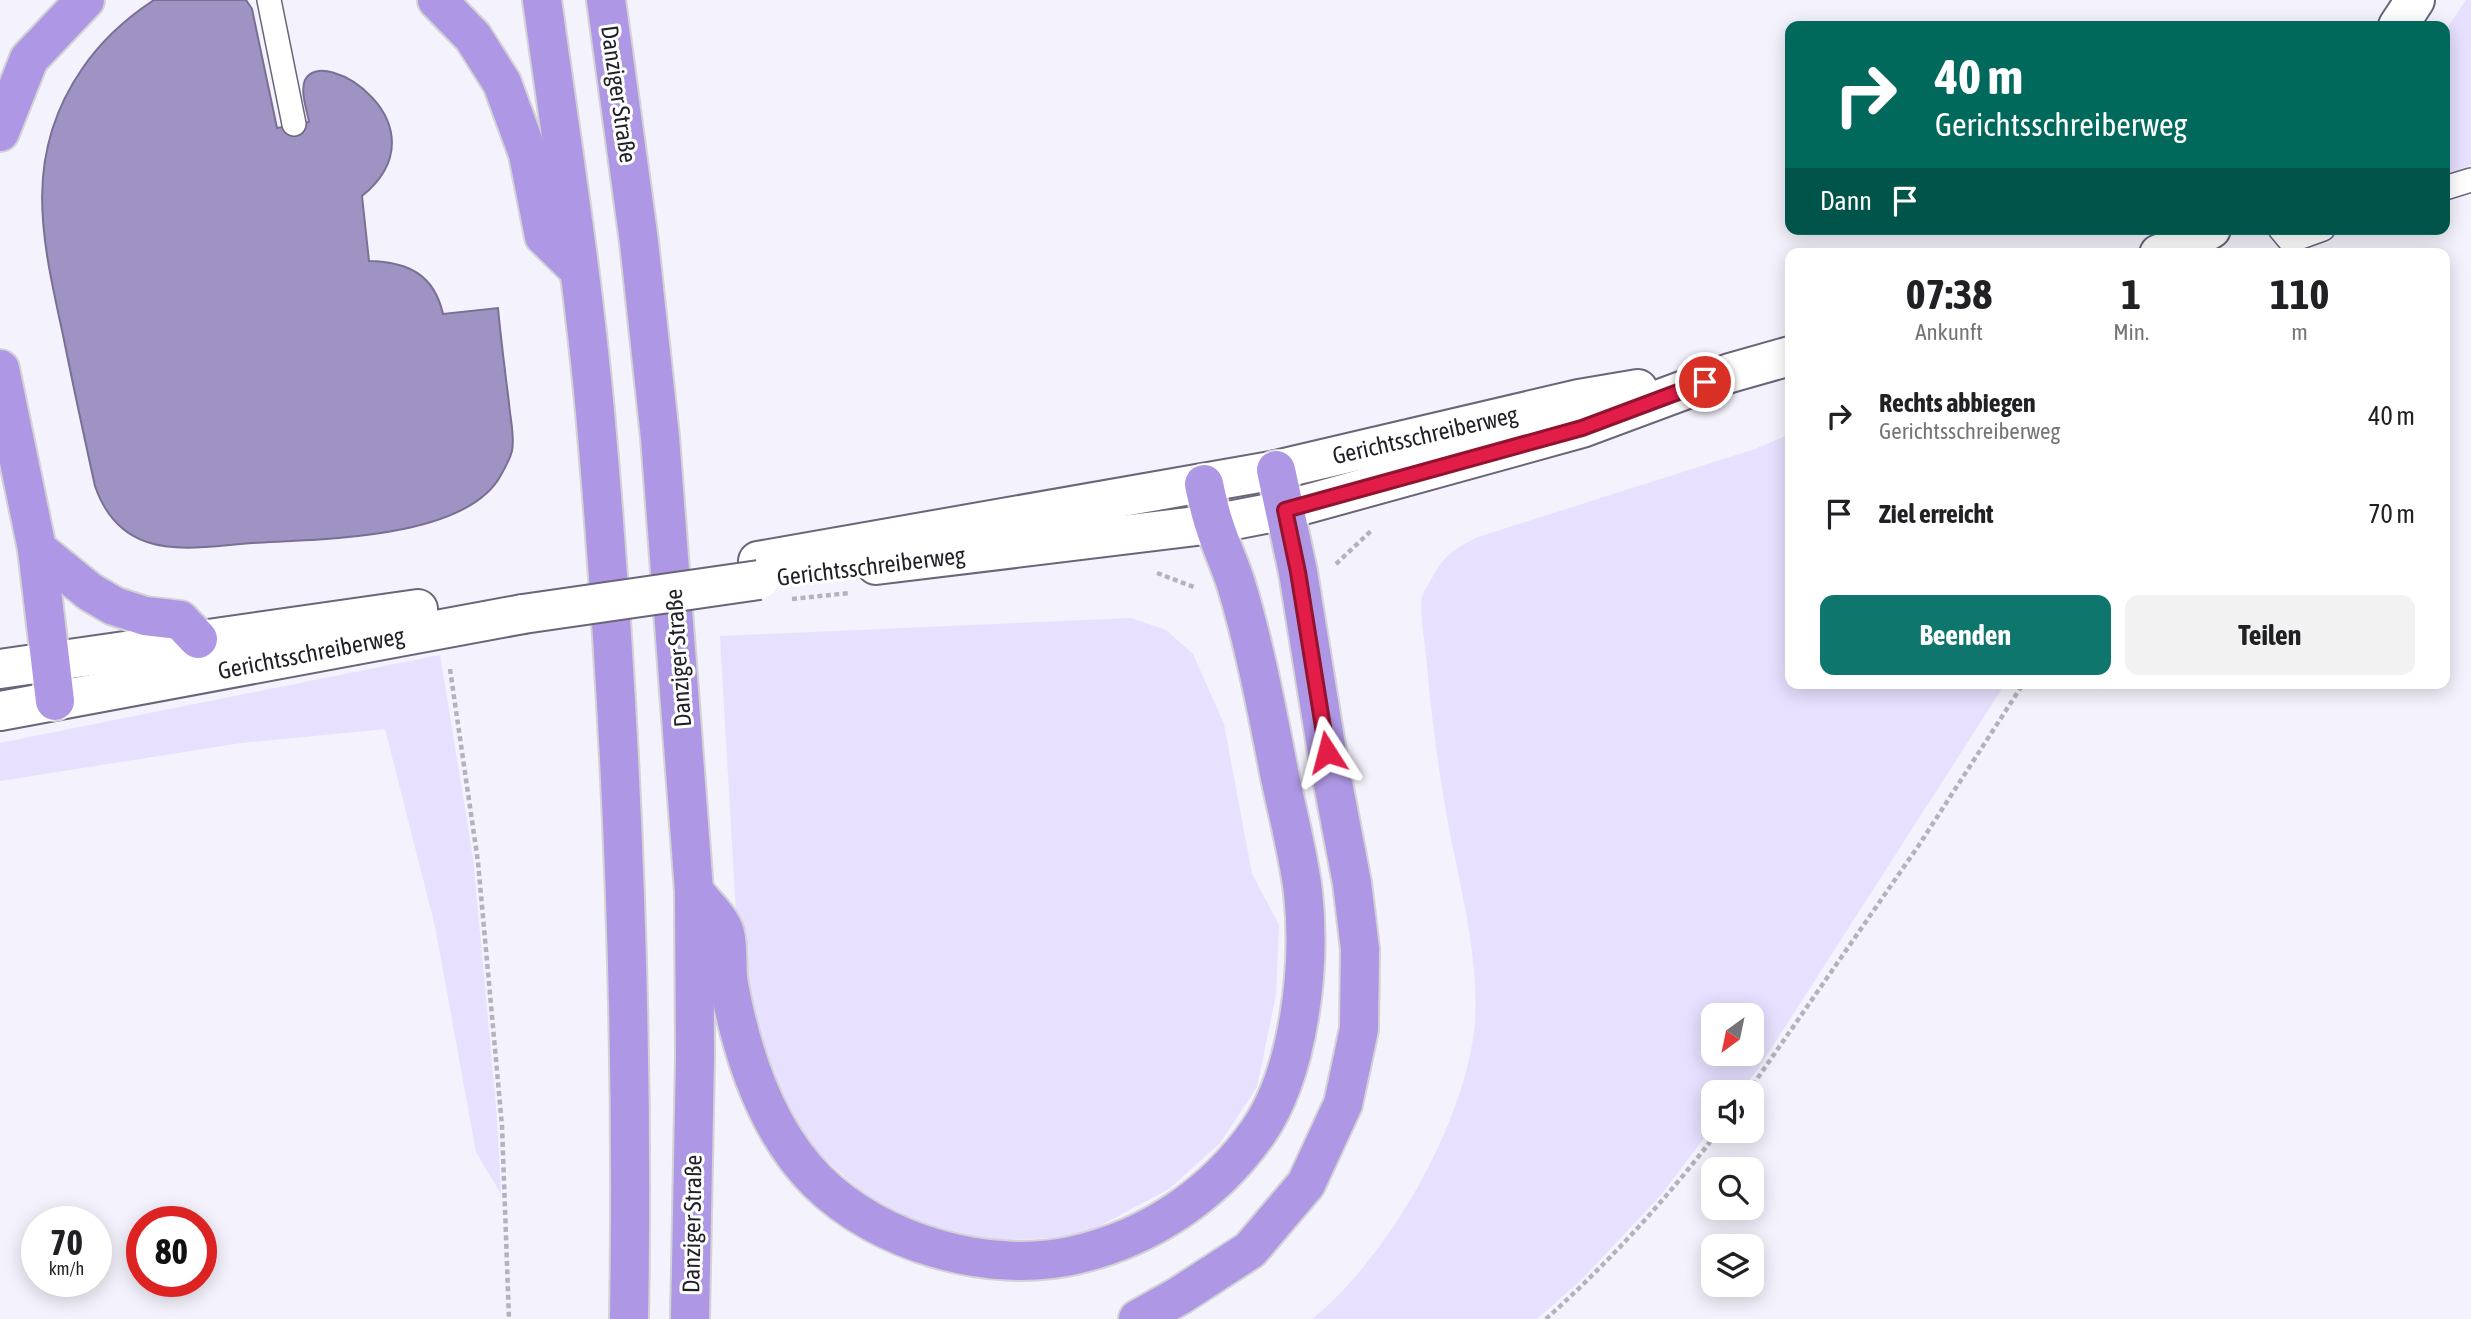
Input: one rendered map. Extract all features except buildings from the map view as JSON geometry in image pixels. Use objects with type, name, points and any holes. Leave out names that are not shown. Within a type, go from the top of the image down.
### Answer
[{"type":"highway","points":[[0,132],[29,60],[85,0]]},
{"type":"highway","points":[[438,0],[472,37],[502,83],[528,154],[544,236],[579,270]]},
{"type":"highway","points":[[542,0],[579,270],[597,434],[625,854],[631,1206],[629,1319]]},
{"type":"highway","name":"Danziger Straße","points":[[606,0],[639,242],[660,437],[694,891],[695,1057],[690,1319]]},
{"type":"highway","points":[[0,369],[37,550],[55,701]]},
{"type":"highway","points":[[1138,1319],[1250,1250],[1306,1184],[1343,1104],[1359,1029],[1360,949],[1352,883],[1276,470]]},
{"type":"highway","points":[[694,891],[724,930],[729,983],[746,1054],[764,1102],[788,1144],[817,1181],[844,1204],[883,1227],[925,1245],[972,1258],[1017,1262],[1060,1259],[1108,1247],[1152,1227],[1198,1198],[1225,1173],[1259,1130],[1282,1083],[1297,1032],[1305,964],[1303,892],[1267,715],[1236,583],[1213,523],[1204,484]]},
{"type":"highway","points":[[37,550],[90,592],[114,606],[145,616],[180,620],[198,639]]},
{"type":"main road","points":[[2401,21],[2415,0]]},
{"type":"main road","points":[[2176,248],[2200,235]]},
{"type":"main road","name":"Gerichtsschreiberweg","points":[[0,669],[198,639],[524,605],[759,571],[1213,523],[1285,510],[1582,428],[1730,373],[1785,357]]},
{"type":"main road","name":"Gerichtsschreiberweg","points":[[759,571],[1276,470],[1579,399],[1730,373]]},
{"type":"main road","name":"Gerichtsschreiberweg","points":[[0,710],[524,605]]},
{"type":"lane","points":[[269,0],[294,124]]},
{"type":"lane","points":[[2450,186],[2471,180]]},
{"type":"lane","points":[[2285,235],[2290,241],[2306,235]]},
{"type":"path","points":[[449,662],[478,862],[497,1070],[502,1126],[509,1319]]},
{"type":"path","points":[[1756,1080],[1919,845],[2020,689]]},
{"type":"path","points":[[1546,1319],[1587,1282],[1665,1198],[1709,1143]]},
{"type":"shaded area","points":[[154,0],[246,0],[252,9],[277,128],[309,122],[304,85],[305,80],[316,71],[334,73],[354,82],[372,98],[387,119],[392,143],[385,169],[362,196],[369,261],[396,264],[417,273],[433,289],[443,314],[498,308],[513,445],[501,475],[483,496],[457,512],[424,524],[388,532],[200,547],[172,547],[147,542],[129,533],[108,513],[95,486],[49,265],[42,199],[44,166],[51,134],[63,101],[82,69],[114,31]]},
{"type":"shaded area","points":[[2466,0],[2471,0],[2471,165],[2450,173],[2450,24]]},
{"type":"shaded area","points":[[1785,436],[1785,689],[2002,689],[1764,1060],[1764,1003],[1701,1003],[1701,1066],[1760,1066],[1749,1080],[1701,1080],[1701,1142],[1661,1195],[1581,1280],[1537,1319],[1312,1319],[1341,1293],[1369,1261],[1419,1185],[1440,1144],[1469,1062],[1475,1023],[1475,977],[1465,907],[1443,796],[1421,611],[1424,592],[1446,557],[1478,537],[1755,449]]},
{"type":"shaded area","points":[[1131,618],[1166,630],[1193,654],[1224,724],[1252,874],[1279,925],[1276,995],[1257,1087],[1220,1143],[1169,1189],[1081,1236],[994,1241],[921,1223],[864,1194],[814,1149],[777,1090],[752,1008],[736,914],[720,636]]},
{"type":"shaded area","points":[[440,655],[473,858],[497,1118],[501,1194],[476,1152],[435,926],[385,729],[241,743],[0,781],[0,743]]},
{"type":"route","points":[[1327,752],[1298,572],[1285,510],[1582,428],[1705,382]]}]
